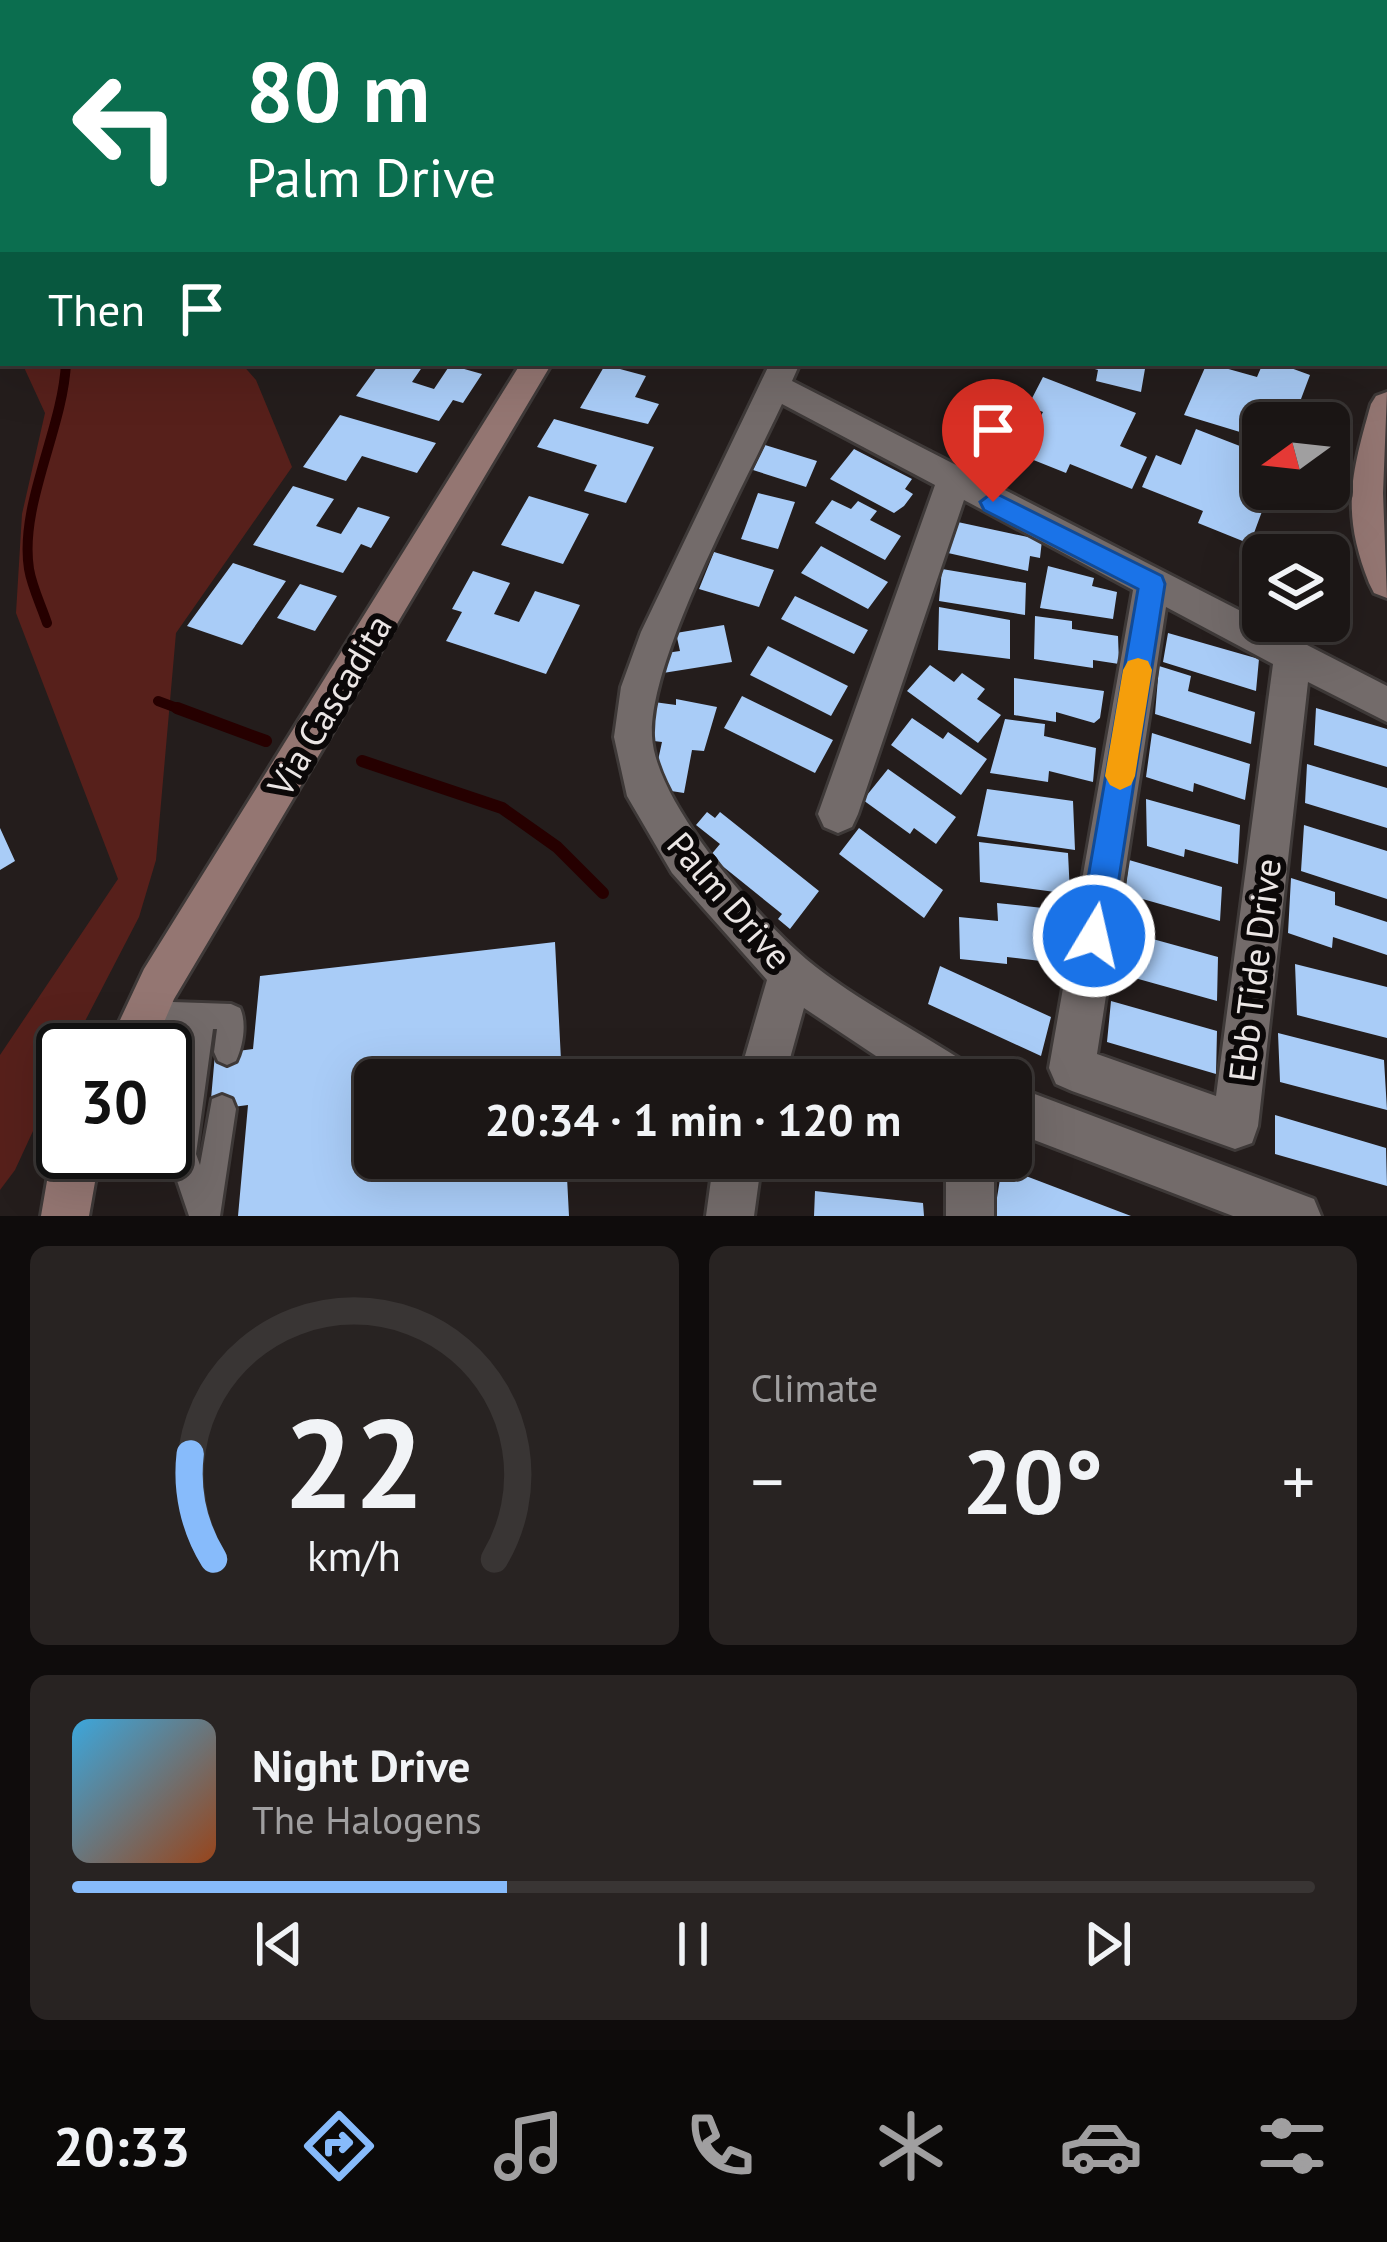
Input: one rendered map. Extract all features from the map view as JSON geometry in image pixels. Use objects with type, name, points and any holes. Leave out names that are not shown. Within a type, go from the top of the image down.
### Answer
[{"type":"street","name":"Via Cascadita","points":[[141,1023],[535,366]]},
{"type":"street","name":"Palm Drive","points":[[920,1059],[791,974],[687,859],[646,796],[633,737],[640,687],[659,632],[779,374],[953,482],[1387,705]]},
{"type":"street","points":[[1386,409],[1362,505],[1373,552],[1387,583]]},
{"type":"street","points":[[838,814],[953,482]]},
{"type":"street","name":"Ebb Tide Drive","points":[[1152,584],[1072,1068],[1235,1126],[1292,656]]},
{"type":"street","points":[[767,1059],[791,974]]},
{"type":"street","points":[[1032,1116],[1297,1216]]},
{"type":"street","points":[[64,1216],[71,1179]]},
{"type":"street","points":[[730,1216],[735,1179]]},
{"type":"street","points":[[970,1179],[970,1216]]},
{"type":"lane","points":[[145,1014],[231,1017],[227,1052]]},
{"type":"lane","points":[[202,1017],[182,1154],[204,1216]]},
{"type":"lane","points":[[204,1216],[222,1108]]},
{"type":"shaded area","points":[[23,366],[244,366],[256,380],[292,467],[176,633],[156,860],[139,917],[84,1023],[36,1023],[36,1124],[0,1190],[0,1055],[118,879],[16,613],[22,514],[45,413]]},
{"type":"building","points":[[378,366],[423,366],[412,382],[434,389],[449,366],[482,374],[463,403],[453,400],[439,421],[356,396]]},
{"type":"building","points":[[604,366],[646,376],[635,397],[659,404],[648,424],[580,408]]},
{"type":"building","points":[[1085,366],[1145,366],[1141,392],[1096,381],[1098,370]]},
{"type":"building","points":[[1206,366],[1257,377],[1262,366],[1285,366],[1310,375],[1300,402],[1242,402],[1242,433],[1184,415]]},
{"type":"building","points":[[1043,377],[1136,413],[1120,446],[1147,457],[1132,489],[1070,464],[1066,473],[1021,455],[1043,412],[1028,406]]},
{"type":"building","points":[[340,415],[436,443],[417,473],[362,456],[346,481],[303,467]]},
{"type":"building","points":[[554,419],[654,447],[626,503],[584,491],[597,465],[537,447]]},
{"type":"building","points":[[1196,429],[1242,447],[1242,510],[1262,510],[1254,534],[1242,534],[1242,541],[1198,523],[1203,511],[1142,487],[1156,455],[1181,465]]},
{"type":"building","points":[[765,445],[817,461],[806,487],[753,470]]},
{"type":"building","points":[[854,449],[912,479],[905,489],[913,494],[904,506],[894,513],[830,479]]},
{"type":"building","points":[[293,486],[334,499],[316,526],[341,534],[358,507],[390,517],[371,548],[361,544],[343,573],[253,545]]},
{"type":"building","points":[[758,493],[795,502],[778,549],[741,539]]},
{"type":"building","points":[[529,496],[589,514],[563,564],[501,545]]},
{"type":"building","points":[[832,500],[851,509],[858,501],[877,511],[870,520],[901,536],[885,560],[815,523]]},
{"type":"building","points":[[953,521],[1042,540],[1040,558],[1030,556],[1028,571],[948,553]]},
{"type":"building","points":[[821,546],[888,582],[868,609],[801,573]]},
{"type":"building","points":[[714,552],[774,570],[759,607],[699,589]]},
{"type":"building","points":[[233,563],[286,581],[242,645],[187,626]]},
{"type":"building","points":[[1048,566],[1094,578],[1092,586],[1117,592],[1113,619],[1040,608]]},
{"type":"building","points":[[942,569],[1026,583],[1025,615],[939,601]]},
{"type":"building","points":[[473,571],[510,583],[494,614],[519,622],[535,591],[580,605],[546,674],[446,641],[462,612],[452,609]]},
{"type":"building","points":[[300,584],[337,596],[315,631],[277,618]]},
{"type":"building","points":[[795,596],[868,630],[854,654],[781,619]]},
{"type":"building","points":[[939,607],[1010,620],[1010,659],[938,650]]},
{"type":"building","points":[[1035,616],[1072,621],[1072,629],[1118,636],[1119,664],[1093,660],[1093,668],[1034,659]]},
{"type":"building","points":[[724,625],[732,662],[663,673],[659,654],[680,651],[676,633]]},
{"type":"building","points":[[1168,633],[1259,659],[1256,691],[1163,662]]},
{"type":"building","points":[[768,646],[848,686],[831,716],[750,675]]},
{"type":"building","points":[[930,665],[954,682],[962,673],[985,689],[977,699],[1001,715],[978,743],[907,691]]},
{"type":"building","points":[[1159,666],[1191,676],[1188,691],[1255,712],[1251,744],[1155,714]]},
{"type":"building","points":[[1014,678],[1104,691],[1100,718],[1094,723],[1056,712],[1056,722],[1014,715]]},
{"type":"building","points":[[742,696],[833,740],[815,773],[724,728]]},
{"type":"building","points":[[676,699],[717,707],[704,751],[692,750],[684,793],[652,788],[662,742],[646,740],[654,702],[676,705]]},
{"type":"building","points":[[1316,708],[1387,729],[1387,767],[1314,745]]},
{"type":"building","points":[[912,718],[943,739],[948,732],[987,759],[961,795],[891,745]]},
{"type":"building","points":[[1005,719],[1045,724],[1044,736],[1096,748],[1093,782],[1049,771],[1048,782],[990,773]]},
{"type":"building","points":[[1152,733],[1250,764],[1245,800],[1194,783],[1193,792],[1146,777]]},
{"type":"building","points":[[1307,764],[1387,788],[1387,828],[1305,803]]},
{"type":"building","points":[[888,769],[956,817],[936,844],[914,828],[910,834],[863,800]]},
{"type":"building","points":[[987,789],[1073,801],[1075,850],[977,836]]},
{"type":"building","points":[[1146,799],[1240,825],[1238,864],[1185,849],[1184,857],[1147,846]]},
{"type":"building","points":[[707,812],[715,818],[720,812],[819,891],[790,929],[778,919],[782,914],[710,856],[720,844],[696,825]]},
{"type":"building","points":[[1304,825],[1387,851],[1387,899],[1301,871]]},
{"type":"building","points":[[0,828],[15,861],[0,870]]},
{"type":"building","points":[[859,828],[943,890],[924,918],[839,854]]},
{"type":"building","points":[[979,842],[1068,853],[1070,894],[980,882]]},
{"type":"building","points":[[1129,860],[1222,887],[1220,921],[1125,894]]},
{"type":"building","points":[[1291,878],[1335,892],[1335,905],[1387,922],[1387,955],[1333,937],[1332,948],[1288,933]]},
{"type":"building","points":[[997,903],[1043,908],[1044,926],[1055,927],[1057,963],[1007,957],[1007,964],[960,959],[959,917],[998,921]]},
{"type":"building","points":[[1120,930],[1218,957],[1217,1001],[1117,973]]},
{"type":"building","points":[[555,942],[561,1059],[354,1059],[354,1179],[567,1179],[569,1216],[238,1216],[248,1105],[210,1110],[215,1054],[253,1049],[260,976]]},
{"type":"building","points":[[1295,964],[1387,987],[1387,1038],[1297,1015]]},
{"type":"building","points":[[940,966],[1051,1017],[1041,1056],[928,1004]]},
{"type":"building","points":[[1111,1001],[1217,1031],[1216,1074],[1107,1042]]},
{"type":"building","points":[[1278,1033],[1384,1060],[1387,1110],[1280,1082]]},
{"type":"building","points":[[1275,1115],[1386,1148],[1387,1186],[1275,1154]]},
{"type":"building","points":[[1032,1178],[1131,1216],[994,1216],[1000,1179]]},
{"type":"building","points":[[815,1191],[923,1203],[924,1216],[814,1216]]},
{"type":"waterway","points":[[47,623],[30,576],[28,544],[66,366]]},
{"type":"waterway","points":[[158,701],[185,711]]},
{"type":"waterway","points":[[177,708],[266,741]]},
{"type":"waterway","points":[[362,761],[502,808],[557,847],[603,893]]},
{"type":"slow traffic","points":[[1120,776],[1138,670]]},
{"type":"route","points":[[993,502],[1152,584],[1094,936]]}]
